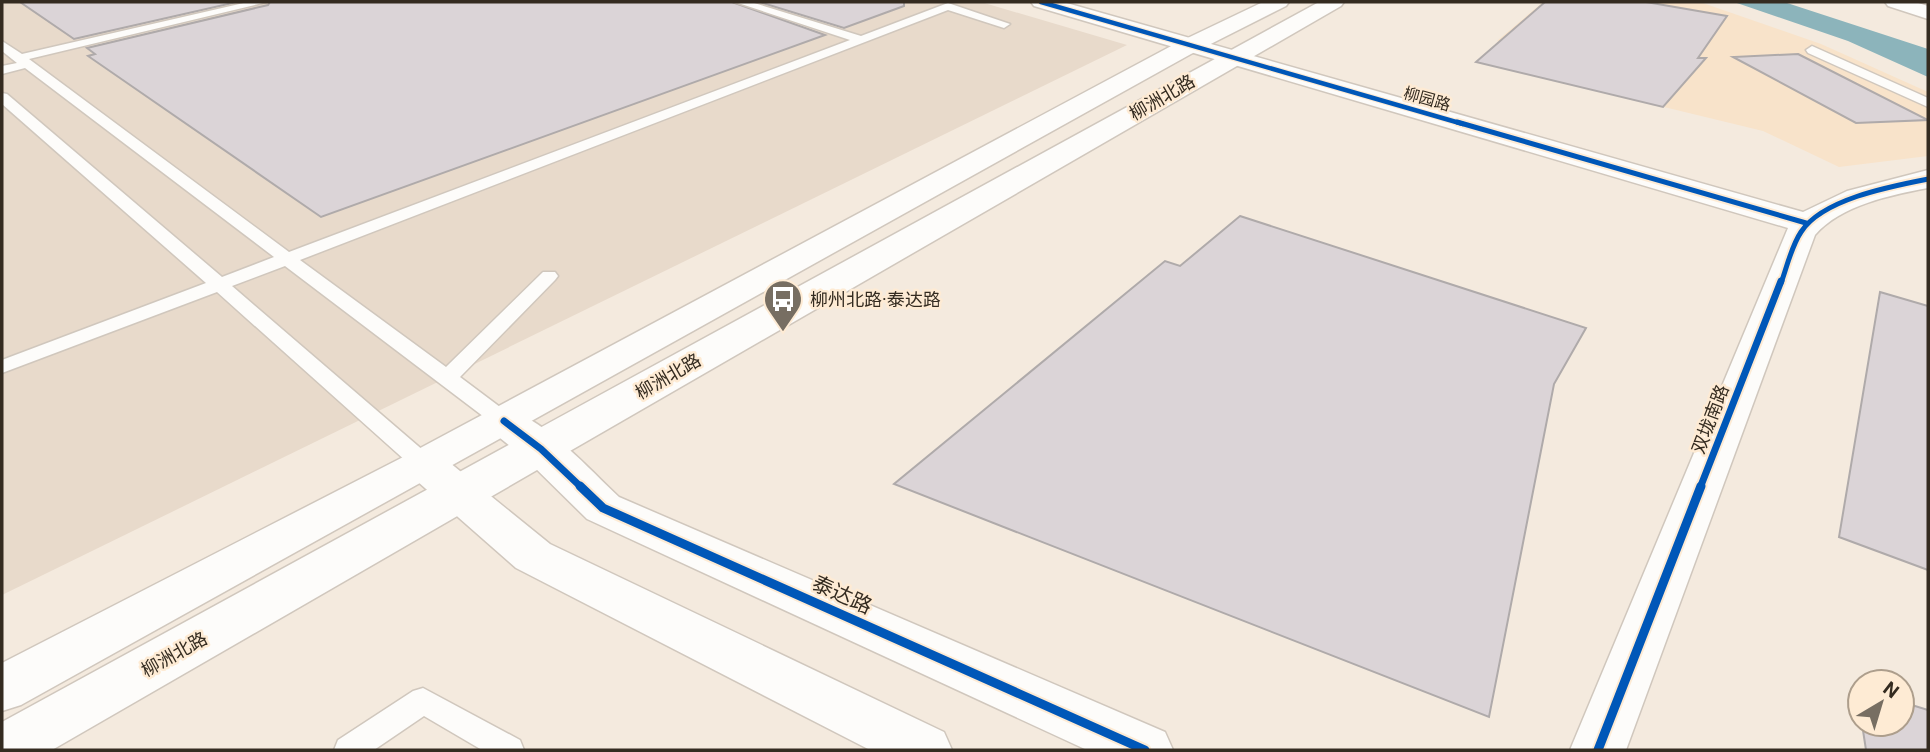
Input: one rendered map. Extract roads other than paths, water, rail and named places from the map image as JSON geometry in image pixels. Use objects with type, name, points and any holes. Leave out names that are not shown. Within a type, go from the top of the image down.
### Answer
[{"type":"street","name":"柳园路","points":[[1041,2],[1217,48],[1814,217]]},
{"type":"street","name":"柳园路","points":[[1071,2],[1217,48]]},
{"type":"street","name":"柳洲北路","points":[[2,750],[443,479],[1217,48],[1279,2]]},
{"type":"street","name":"柳洲北路","points":[[1217,48],[1334,2]]},
{"type":"street","points":[[1895,2],[1928,13]]},
{"type":"street","points":[[1920,2],[1928,4]]},
{"type":"street","points":[[1814,217],[1876,192],[1928,179]]},
{"type":"street","name":"双垅南路","points":[[1598,750],[1814,217]]},
{"type":"street","name":"泰达路","points":[[522,435],[603,508],[1145,750]]},
{"type":"street","name":"柳洲北路","points":[[2,689],[443,479]]},
{"type":"street","points":[[443,479],[533,555],[924,750]]},
{"type":"lane","points":[[2,71],[12,54],[261,2]]},
{"type":"lane","points":[[740,2],[862,40]]},
{"type":"lane","points":[[2,367],[948,6],[1004,24]]},
{"type":"lane","points":[[1812,50],[1928,103]]},
{"type":"lane","points":[[12,54],[522,435]]},
{"type":"lane","points":[[2,97],[443,479]]},
{"type":"lane","points":[[447,378],[549,276]]},
{"type":"lane","points":[[349,750],[423,700],[509,750]]},
{"type":"water","points":[[1734,2],[1784,2],[1928,49],[1928,77],[1848,41]]},
{"type":"place","name":"柳州北路·泰达路","points":[[783,333]]}]
